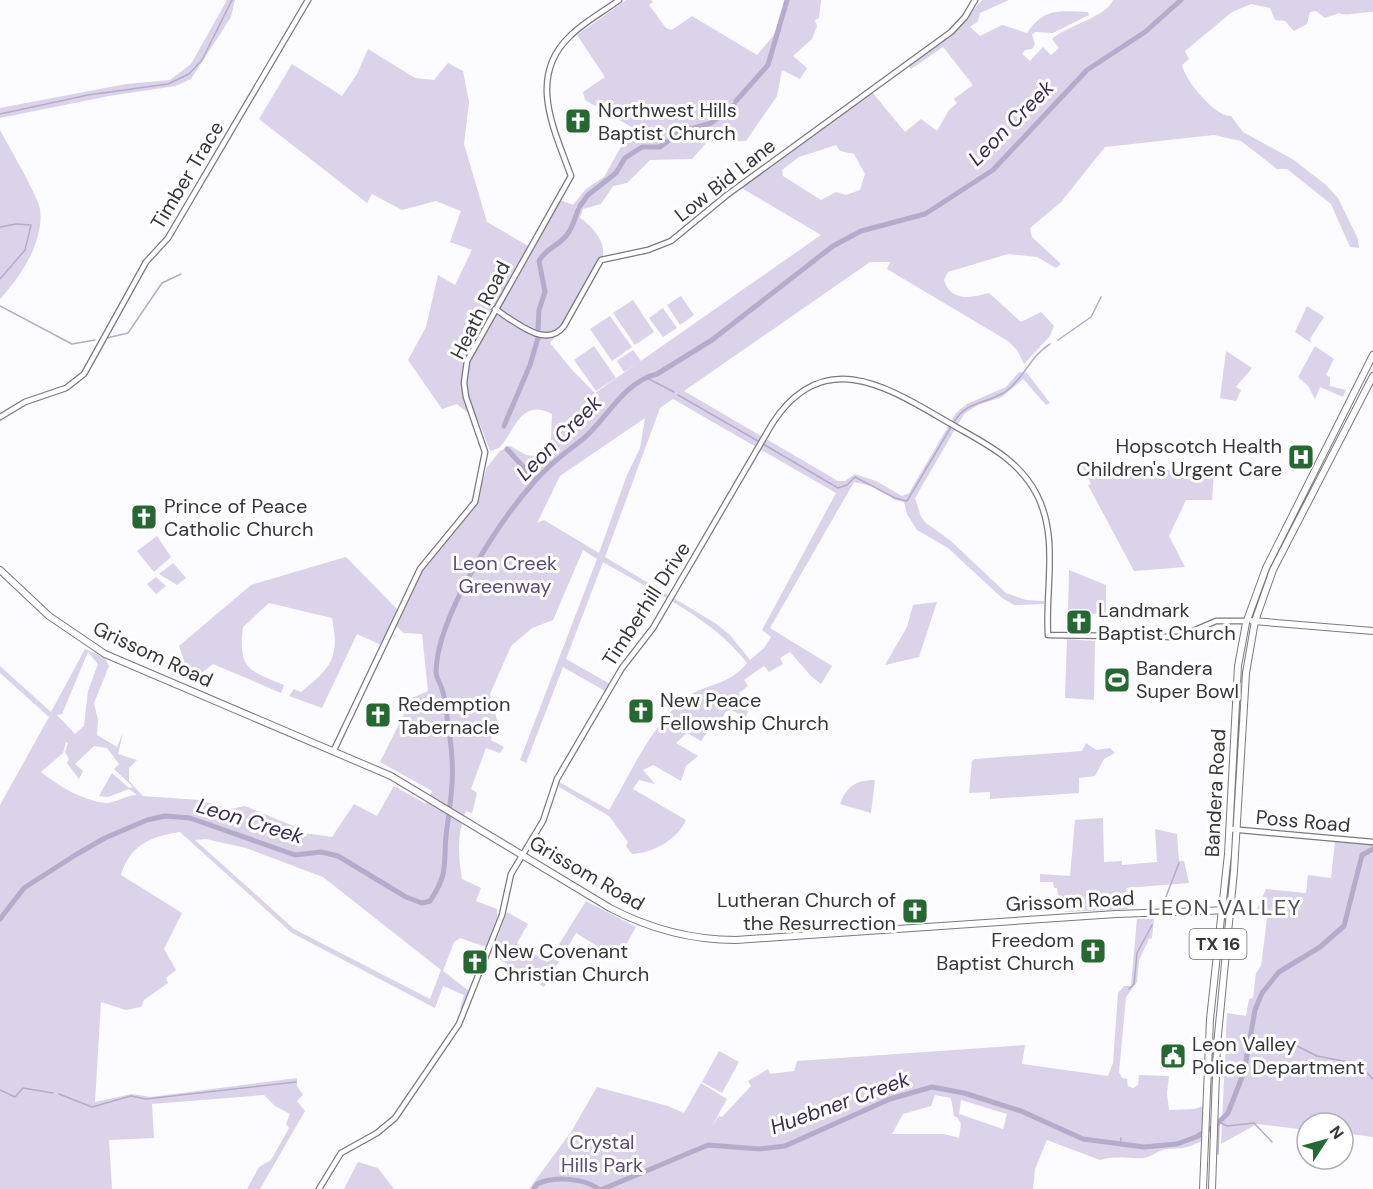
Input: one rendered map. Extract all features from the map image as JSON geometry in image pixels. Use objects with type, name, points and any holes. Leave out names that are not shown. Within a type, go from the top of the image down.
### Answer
[{"type":"main road","name":"Bandera Road","points":[[1212,1189],[1217,1045],[1231,910],[1246,673],[1255,621],[1283,542],[1373,355]]},
{"type":"main road","name":"Bandera Road","points":[[1203,1189],[1210,1019],[1229,829],[1238,666],[1246,621],[1256,590],[1373,376]]},
{"type":"main road","name":"Grissom Road","points":[[0,570],[49,616],[99,650],[133,667],[391,776],[639,922],[680,935],[711,939],[788,937],[1119,914],[1231,910]]},
{"type":"main road","points":[[1246,621],[1373,631]]},
{"type":"main road","points":[[1233,772],[1241,772]]},
{"type":"main road","points":[[1208,911],[1221,924]]},
{"type":"street","name":"Timber Trace","points":[[0,417],[25,402],[66,388],[91,364],[99,342],[146,262],[168,237],[308,0]]},
{"type":"street","name":"Heath Road","points":[[334,750],[420,569],[475,502],[485,452],[466,397],[464,375],[470,354],[571,176],[548,111],[546,99],[548,72],[566,40],[619,0]]},
{"type":"street","name":"Low Bid Lane","points":[[495,309],[543,336],[557,334],[564,327],[601,260],[648,250],[671,241],[728,194],[951,32],[965,17],[975,0]]},
{"type":"street","name":"Timberhill Drive","points":[[318,1189],[341,1153],[377,1133],[394,1118],[459,1024],[502,915],[511,873],[543,821],[557,779],[622,668],[649,636],[778,415],[808,389],[841,379],[876,383],[993,448],[1013,463],[1037,495],[1048,527],[1048,635],[1179,637],[1216,621],[1246,621]]},
{"type":"street","name":"Poss Road","points":[[1229,829],[1373,842]]},
{"type":"green space","points":[[227,0],[235,0],[231,17],[191,79],[176,86],[109,96],[0,118],[0,108],[126,84],[170,80],[191,64]]},
{"type":"green space","name":"Leon Creek Greenway","points":[[626,0],[651,0],[653,2],[649,5],[666,28],[672,30],[692,16],[757,55],[774,35],[786,0],[821,0],[819,18],[815,20],[817,26],[812,39],[793,56],[807,68],[800,79],[782,70],[777,96],[746,141],[707,142],[692,159],[650,160],[627,183],[613,186],[601,204],[583,209],[580,218],[594,230],[601,241],[602,260],[579,303],[550,343],[595,393],[821,235],[740,187],[872,92],[905,132],[921,119],[937,131],[949,110],[957,103],[954,99],[973,85],[943,47],[911,69],[908,65],[953,33],[982,0],[1009,0],[980,13],[978,21],[970,27],[980,36],[1002,25],[1027,33],[1040,19],[1053,12],[1088,12],[1089,15],[1053,33],[1035,32],[1032,35],[1035,44],[1032,49],[1025,50],[1022,54],[1030,61],[1043,47],[1051,55],[1059,48],[1052,39],[1103,11],[1113,0],[1373,0],[1373,12],[1339,13],[1325,18],[1316,11],[1310,12],[1307,24],[1294,31],[1285,21],[1275,20],[1270,8],[1251,4],[1232,12],[1185,51],[1189,59],[1182,65],[1195,88],[1217,111],[1231,116],[1243,132],[1294,160],[1326,185],[1338,198],[1358,239],[1359,248],[1350,247],[1331,204],[1287,169],[1277,169],[1241,141],[1214,135],[1105,147],[1061,202],[1030,228],[1032,237],[1061,264],[1056,268],[1037,257],[1008,254],[948,272],[944,280],[951,292],[956,295],[968,297],[989,293],[1021,322],[1041,312],[1054,326],[1050,336],[1024,364],[1017,350],[1008,341],[887,269],[890,262],[870,262],[684,391],[838,481],[845,481],[855,474],[876,481],[902,496],[909,493],[956,413],[967,404],[1006,387],[1019,372],[1027,373],[1050,403],[1046,405],[1023,379],[1002,397],[978,405],[964,414],[915,498],[921,517],[926,523],[951,541],[1006,593],[1026,600],[1044,601],[1044,604],[1014,605],[1002,598],[948,548],[917,530],[907,514],[904,502],[895,500],[876,487],[854,482],[770,628],[832,666],[821,684],[790,652],[780,658],[783,664],[769,672],[764,666],[744,680],[748,686],[739,693],[748,712],[745,718],[732,710],[726,711],[718,726],[711,727],[701,741],[687,733],[676,743],[698,756],[686,766],[681,781],[653,765],[643,770],[655,784],[639,780],[633,789],[686,820],[677,834],[664,844],[648,851],[632,854],[626,846],[628,842],[609,816],[559,787],[559,782],[609,810],[642,751],[672,710],[692,694],[724,681],[740,671],[747,663],[717,632],[681,606],[603,562],[566,659],[610,684],[605,691],[563,667],[526,763],[520,760],[597,559],[583,550],[553,620],[532,628],[511,646],[490,694],[501,735],[492,736],[491,740],[504,747],[500,753],[486,748],[471,789],[477,793],[472,813],[466,811],[463,819],[459,853],[462,879],[481,888],[476,901],[497,909],[497,917],[486,947],[460,938],[454,942],[443,971],[469,991],[462,1010],[460,1009],[464,995],[443,986],[435,1008],[292,933],[180,832],[151,839],[130,856],[121,875],[182,913],[164,949],[176,970],[166,978],[168,983],[144,1000],[141,1007],[126,1010],[101,1002],[95,1102],[132,1094],[151,1097],[297,1078],[297,1086],[303,1095],[297,1101],[305,1111],[260,1189],[247,1189],[259,1167],[271,1160],[289,1128],[286,1124],[290,1114],[275,1106],[264,1095],[152,1104],[154,1138],[109,1140],[112,1189],[0,1189],[0,805],[49,717],[0,673],[0,666],[51,712],[85,649],[105,658],[109,666],[94,703],[98,720],[97,735],[117,747],[123,733],[118,754],[137,760],[129,768],[129,781],[143,796],[199,800],[231,809],[245,806],[303,830],[304,833],[332,837],[354,804],[377,816],[394,786],[426,804],[432,791],[380,762],[412,698],[428,691],[422,634],[404,633],[395,625],[423,568],[474,508],[487,467],[500,451],[510,446],[526,455],[533,456],[551,440],[552,414],[532,410],[525,413],[499,448],[490,451],[479,422],[457,404],[442,409],[408,360],[426,327],[438,275],[455,285],[472,250],[450,242],[461,211],[436,201],[402,210],[372,194],[367,203],[259,119],[292,64],[342,96],[357,74],[368,49],[415,78],[434,80],[448,63],[463,71],[469,102],[464,144],[487,222],[530,247],[558,199],[573,205],[586,189],[604,177],[622,145],[640,132],[585,100],[583,92],[605,77],[577,35]],"holes":[[[836,145],[840,151],[854,154],[865,174],[860,190],[846,195],[836,192],[821,200],[783,176],[782,170],[799,157]],[[673,399],[836,493],[762,630],[771,637],[764,648],[750,660],[730,635],[715,623],[605,557],[660,408]],[[645,418],[640,448],[627,475],[599,553],[544,520],[537,523],[560,476]],[[88,652],[98,664],[88,691],[84,726],[75,734],[57,715],[62,714]],[[66,742],[68,743],[65,752],[69,759],[67,763],[79,779],[83,771],[75,764],[94,746],[107,748],[119,764],[114,769],[133,787],[129,788],[112,773],[99,796],[108,797],[129,789],[137,795],[109,803],[87,799],[71,792],[41,772],[63,753]],[[206,839],[246,848],[323,877],[441,970],[430,999],[294,929],[195,840]]]},
{"type":"green space","points":[[0,130],[38,202],[40,221],[35,246],[29,258],[16,280],[0,299]]},
{"type":"green space","points":[[681,296],[694,315],[680,325],[667,305]]},
{"type":"green space","points":[[633,300],[654,332],[635,345],[613,313]]},
{"type":"green space","points":[[1307,306],[1324,317],[1310,339],[1311,343],[1295,332]]},
{"type":"green space","points":[[663,308],[677,328],[663,337],[649,318]]},
{"type":"green space","points":[[610,316],[632,347],[612,361],[590,329]]},
{"type":"green space","points":[[594,346],[616,378],[596,391],[574,360]]},
{"type":"green space","points":[[1315,346],[1334,359],[1326,375],[1330,377],[1330,386],[1346,390],[1343,397],[1320,387],[1315,399],[1308,386],[1298,377]]},
{"type":"green space","points":[[633,350],[641,361],[624,372],[617,361]]},
{"type":"green space","points":[[1226,351],[1252,368],[1236,387],[1241,390],[1236,401],[1220,398]]},
{"type":"green space","points":[[1081,464],[1214,473],[1212,500],[1186,500],[1169,536],[1185,567],[1134,571],[1088,485],[1091,484]]},
{"type":"green space","points":[[157,536],[171,557],[154,572],[137,551]]},
{"type":"green space","points":[[346,557],[397,609],[381,645],[357,634],[322,708],[289,696],[294,689],[301,692],[311,684],[331,661],[335,643],[332,618],[269,603],[243,627],[242,652],[244,660],[254,671],[284,685],[281,693],[213,664],[191,681],[179,646],[251,585]]},
{"type":"green space","points":[[173,563],[186,578],[177,585],[159,574]]},
{"type":"green space","points":[[1069,570],[1106,585],[1106,614],[1068,613]]},
{"type":"green space","points":[[156,577],[166,586],[156,594],[147,584]]},
{"type":"green space","points":[[937,602],[919,657],[885,665],[907,627],[913,605]]},
{"type":"green space","points":[[1067,639],[1095,641],[1094,700],[1065,698]]},
{"type":"green space","points":[[1086,743],[1096,750],[1110,748],[1115,753],[1104,759],[1095,776],[1079,778],[1079,793],[990,799],[990,792],[969,793],[972,761],[975,759],[1082,751]]},
{"type":"green space","points":[[875,780],[871,813],[840,804],[853,785],[862,781]]},
{"type":"green space","points":[[1103,818],[1104,862],[1122,861],[1122,865],[1157,862],[1155,829],[1177,834],[1179,861],[1184,861],[1189,883],[1126,888],[1128,909],[1065,912],[1064,908],[1067,903],[1059,903],[1057,888],[1054,888],[1053,882],[1040,882],[1040,874],[1070,876],[1075,820]]},
{"type":"green space","points":[[1335,842],[1373,844],[1373,1137],[1355,1135],[1355,1111],[1295,1111],[1295,1129],[1257,1124],[1221,1144],[1227,1013],[1246,1016],[1249,999],[1253,998],[1256,973],[1261,966],[1268,910],[1257,909],[1266,889],[1306,893],[1308,875],[1331,878]]},
{"type":"green space","points":[[586,901],[636,927],[618,959],[576,933],[544,987],[491,954],[507,912],[528,924],[517,943],[548,962]]},
{"type":"green space","name":"Crystal Hills Park","points":[[1137,919],[1154,919],[1152,938],[1149,939],[1139,960],[1137,982],[1126,997],[1119,1072],[1122,1078],[1127,1079],[1128,1086],[1133,1088],[1138,1085],[1139,1075],[1169,1076],[1167,1093],[1169,1110],[1194,1109],[1203,1106],[1202,1141],[1184,1148],[1163,1150],[1144,1158],[1117,1157],[1100,1160],[1047,1140],[1035,1169],[1033,1189],[529,1189],[571,1132],[597,1087],[668,1106],[684,1113],[701,1083],[727,1099],[712,1126],[719,1116],[722,1117],[751,1086],[748,1081],[768,1069],[770,1074],[794,1071],[797,1061],[1025,1045],[1022,1064],[1108,1076],[1113,1063],[1118,993],[1124,986],[1131,986]],"holes":[[[935,1095],[951,1098],[954,1116],[961,1124],[959,1138],[944,1134],[892,1134],[903,1114],[931,1106]],[[961,1100],[1007,1114],[1003,1129],[959,1114]]]},
{"type":"green space","points":[[719,1051],[739,1062],[722,1093],[702,1082]]},
{"type":"green space","points":[[358,1162],[378,1168],[394,1189],[344,1189]]},
{"type":"waterway","points":[[0,114],[88,95],[168,84],[189,74],[202,60],[232,0]]},
{"type":"waterway","points":[[736,101],[768,65],[787,0]]},
{"type":"waterway","name":"Leon Creek","points":[[0,919],[24,888],[77,854],[105,838],[147,820],[165,816],[190,818],[295,855],[321,852],[338,856],[406,897],[422,903],[430,901],[441,881],[445,865],[452,776],[452,753],[445,702],[436,674],[439,650],[458,598],[472,571],[504,520],[535,481],[592,431],[616,402],[634,385],[657,374],[712,340],[833,246],[861,231],[925,214],[993,170],[1087,70],[1145,32],[1181,0]]},
{"type":"waterway","points":[[580,206],[588,195],[616,173],[625,158],[642,147],[660,147],[680,132],[711,123],[734,105]]},
{"type":"waterway","points":[[538,329],[539,310],[545,292],[539,261],[567,234],[578,210]]},
{"type":"waterway","points":[[0,227],[16,224],[31,225],[25,250],[0,279]]},
{"type":"waterway","points":[[107,338],[128,333],[162,283],[181,274]]},
{"type":"waterway","points":[[1058,340],[1091,317],[1101,297]]},
{"type":"waterway","points":[[0,306],[72,344],[95,340]]},
{"type":"waterway","points":[[504,426],[530,365],[538,338]]},
{"type":"waterway","points":[[954,422],[970,406],[998,396],[1012,387],[1037,355],[1050,344]]},
{"type":"waterway","points":[[647,378],[674,392]]},
{"type":"waterway","points":[[678,395],[758,441]]},
{"type":"waterway","points":[[763,444],[838,488],[847,485],[855,477],[895,498],[907,501],[951,427]]},
{"type":"waterway","points":[[507,449],[535,480]]},
{"type":"waterway","name":"Huebner Creek","points":[[603,1189],[708,1145],[759,1149],[785,1146],[890,1099],[932,1087],[964,1093],[1021,1111],[1083,1139],[1144,1147],[1177,1144],[1196,1137],[1215,1126],[1228,1113],[1244,1072],[1255,1010],[1262,993],[1279,972],[1320,947],[1344,926],[1362,855],[1373,849]]},
{"type":"waterway","points":[[1162,907],[1179,863]]},
{"type":"waterway","points":[[1129,989],[1134,984],[1137,953],[1152,925]]},
{"type":"waterway","points":[[1249,1047],[1295,1045],[1317,1056],[1358,1064],[1373,1079]]},
{"type":"waterway","points":[[59,1094],[92,1107],[131,1096],[146,1099],[296,1082]]},
{"type":"waterway","points":[[0,1090],[15,1097],[23,1088],[53,1093]]},
{"type":"waterway","points":[[1218,1154],[1219,1122],[1227,1126],[1254,1123],[1272,1142]]},
{"type":"waterway","name":"Huebner Creek","points":[[1120,1145],[1121,1138]]},
{"type":"waterway","name":"Huebner Creek","points":[[534,1189],[537,1184],[544,1181],[560,1179],[585,1182],[599,1189]]},
{"type":"place","name":"Northwest Hills Baptist Church","points":[[578,121]]},
{"type":"place","name":"Hopscotch Health Children's Urgent Care","points":[[1301,457]]},
{"type":"place","name":"Prince of Peace Catholic Church","points":[[144,517]]},
{"type":"place","name":"Landmark Baptist Church","points":[[1079,622]]},
{"type":"place","name":"Bandera Super Bowl","points":[[1117,680]]},
{"type":"place","name":"New Peace Fellowship Church","points":[[641,711]]},
{"type":"place","name":"Redemption Tabernacle","points":[[378,715]]},
{"type":"place","name":"Lutheran Church of the Resurrection","points":[[915,911]]},
{"type":"place","name":"Freedom Baptist Church","points":[[1093,951]]},
{"type":"place","name":"New Covenant Christian Church","points":[[475,962]]},
{"type":"place","name":"Leon Valley Police Department","points":[[1173,1056]]},
{"type":"district","name":"LEON VALLEY","points":[[1225,907]]}]
